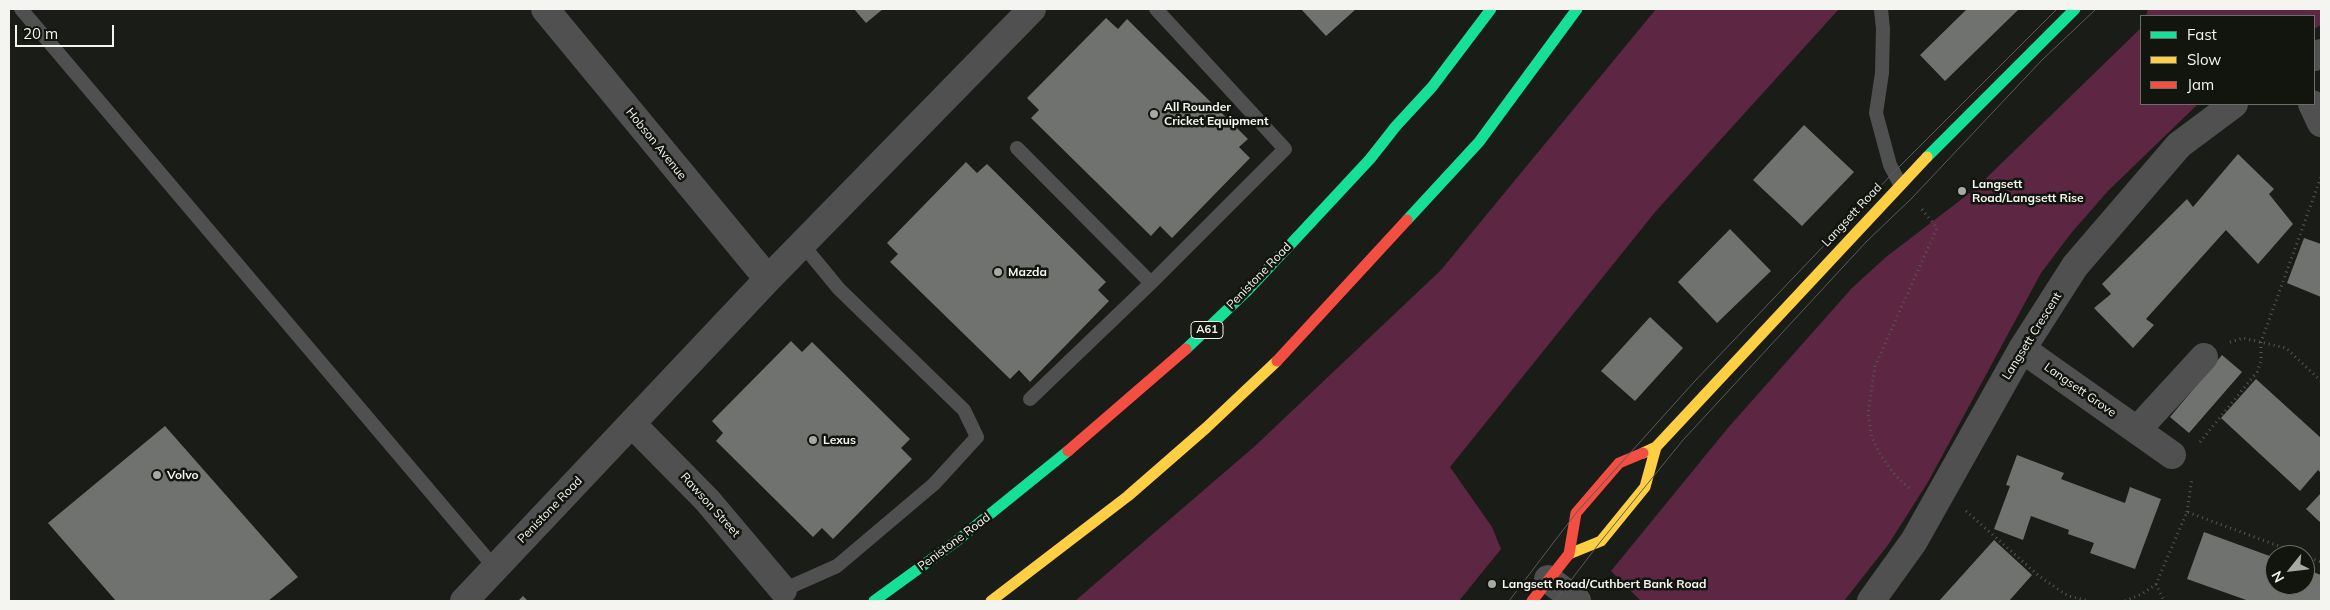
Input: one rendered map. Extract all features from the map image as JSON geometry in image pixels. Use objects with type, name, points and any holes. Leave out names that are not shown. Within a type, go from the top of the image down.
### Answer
[{"type":"main road","name":"Penistone Road","points":[[874,601],[958,540],[1037,477],[1187,349],[1247,291],[1370,159],[1396,126],[1432,87],[1492,9]]},
{"type":"main road","points":[[991,601],[1128,496],[1206,428],[1281,357],[1480,142],[1577,9]]},
{"type":"main road","name":"Langsett Road","points":[[1569,554],[1576,513],[1619,463],[1656,447],[1900,184],[2075,9]]},
{"type":"main road","name":"Langsett Road","points":[[1532,601],[1569,554],[1601,541],[1645,487],[1656,447]]},
{"type":"street","name":"Hobson Avenue","points":[[545,9],[768,279]]},
{"type":"street","name":"Penistone Road","points":[[464,601],[768,279],[1032,9]]},
{"type":"street","name":"Langsett Crescent","points":[[1871,601],[1914,541],[2022,349],[2075,266],[2179,145],[2233,105]]},
{"type":"street","points":[[2312,105],[2321,123]]},
{"type":"street","name":"Langsett Grove","points":[[2022,349],[2172,455]]},
{"type":"street","points":[[2137,430],[2204,357]]},
{"type":"street","name":"Rawson Street","points":[[632,424],[707,500],[783,590]]},
{"type":"street","points":[[1548,579],[1577,601]]},
{"type":"lane","points":[[21,9],[495,568]]},
{"type":"lane","points":[[1030,399],[1151,283],[1285,149],[1156,9]]},
{"type":"lane","points":[[1881,9],[1883,29],[1882,73],[1876,112],[1890,165],[1900,184]]},
{"type":"lane","points":[[1017,148],[1151,283]]},
{"type":"lane","points":[[783,590],[837,566],[934,484],[977,437],[964,410],[838,288],[802,244]]},
{"type":"path","points":[[2198,444],[2257,372],[2260,361],[2261,342],[2321,177]]},
{"type":"path","points":[[1900,184],[1937,228],[1875,366],[1868,413],[1872,438],[1881,456],[1895,476],[1937,498],[2068,596],[2088,601]]},
{"type":"path","points":[[2204,357],[2227,343],[2243,338],[2286,348],[2321,381]]},
{"type":"path","points":[[2125,601],[2142,594],[2156,584],[2187,512],[2277,545]]},
{"type":"path","points":[[2156,584],[2164,601]]},
{"type":"shaded area","points":[[1656,9],[1839,9],[1656,211],[1450,467],[1492,527],[1501,549],[1459,601],[1075,601],[1255,446],[1441,270]]},
{"type":"shaded area","points":[[2148,9],[2321,9],[2321,25],[2315,28],[2315,15],[2146,15]]},
{"type":"shaded area","points":[[2140,29],[2140,105],[2197,105],[2108,191],[2072,232],[2041,273],[1928,482],[1888,545],[1844,601],[1641,601],[1611,571],[1727,429],[1852,288],[1886,257],[1975,189]]},
{"type":"building","points":[[854,9],[883,9],[866,23]]},
{"type":"building","points":[[1301,9],[1356,9],[1326,36]]},
{"type":"building","points":[[1967,9],[2019,9],[1945,81],[1920,55]]},
{"type":"building","points":[[1106,18],[1118,29],[1127,19],[1248,139],[1239,147],[1250,158],[1172,238],[1160,226],[1151,236],[1031,118],[1039,110],[1027,98]]},
{"type":"building","points":[[1804,125],[1854,172],[1802,226],[1753,180]]},
{"type":"building","points":[[2238,154],[2274,189],[2269,194],[2293,224],[2258,264],[2226,230],[2146,319],[2154,325],[2133,348],[2094,308],[2111,294],[2102,284],[2187,199],[2193,207]]},
{"type":"building","name":"Mazda","points":[[966,162],[977,173],[987,164],[1106,282],[1098,290],[1109,301],[1030,382],[1019,370],[1010,379],[890,262],[898,254],[887,243]]},
{"type":"building","points":[[1730,229],[1771,271],[1717,323],[1678,282]]},
{"type":"building","points":[[2304,238],[2321,244],[2321,297],[2287,283]]},
{"type":"building","points":[[1650,317],[1683,348],[1635,401],[1601,371]]},
{"type":"building","name":"Lexus","points":[[791,341],[802,352],[812,342],[910,439],[901,448],[912,459],[833,539],[822,528],[813,537],[716,441],[723,433],[712,421]]},
{"type":"building","points":[[2222,355],[2242,372],[2189,433],[2170,417]]},
{"type":"building","points":[[2256,379],[2321,438],[2321,473],[2318,470],[2300,491],[2221,418]]},
{"type":"building","name":"Volvo","points":[[165,426],[298,577],[268,601],[116,601],[48,523]]},
{"type":"building","points":[[2017,455],[2064,473],[2061,479],[2125,503],[2130,487],[2161,499],[2135,569],[2090,553],[2094,543],[2068,534],[2069,530],[2031,516],[2023,540],[1994,529],[2010,486],[2006,485]]},
{"type":"building","points":[[2321,493],[2321,523],[2306,509]]},
{"type":"building","points":[[2204,532],[2265,554],[2265,595],[2315,595],[2315,573],[2321,575],[2321,601],[2249,601],[2187,579]]},
{"type":"building","points":[[1994,540],[2032,575],[2009,601],[1939,601]]},
{"type":"building","points":[[523,596],[528,601],[518,601]]},
{"type":"tram line","points":[[1509,601],[1576,513],[1694,382],[1893,173],[2057,9]]},
{"type":"tram line","points":[[1555,601],[1683,440],[1867,241],[1912,198],[2042,60],[2096,9]]},
{"type":"traffic: fast","points":[[1186,349],[1247,291],[1370,159],[1396,126],[1432,87],[1491,9]]},
{"type":"traffic: fast","points":[[1407,220],[1479,142],[1577,9]]},
{"type":"traffic: fast","points":[[1927,157],[2075,9]]},
{"type":"traffic: fast","points":[[874,601],[958,540],[1068,451]]},
{"type":"traffic: slow","points":[[1643,453],[1656,447],[1927,157]]},
{"type":"traffic: slow","points":[[991,601],[1128,496],[1206,428],[1277,361]]},
{"type":"traffic: slow","points":[[1569,554],[1601,541],[1645,487],[1656,447]]},
{"type":"traffic: jam","points":[[1277,361],[1407,220]]},
{"type":"traffic: jam","points":[[1068,451],[1186,349]]},
{"type":"traffic: jam","points":[[1532,601],[1569,554],[1576,513],[1619,463],[1643,453]]},
{"type":"place","name":"All Rounder Cricket Equipment","points":[[1154,114]]},
{"type":"place","name":"Langsett Road/Langsett Rise","points":[[1962,191]]},
{"type":"place","name":"Mazda","points":[[998,272]]},
{"type":"place","name":"Lexus","points":[[813,440]]},
{"type":"place","name":"Volvo","points":[[157,475]]},
{"type":"place","name":"Langsett Road/Cuthbert Bank Road","points":[[1492,584]]}]
